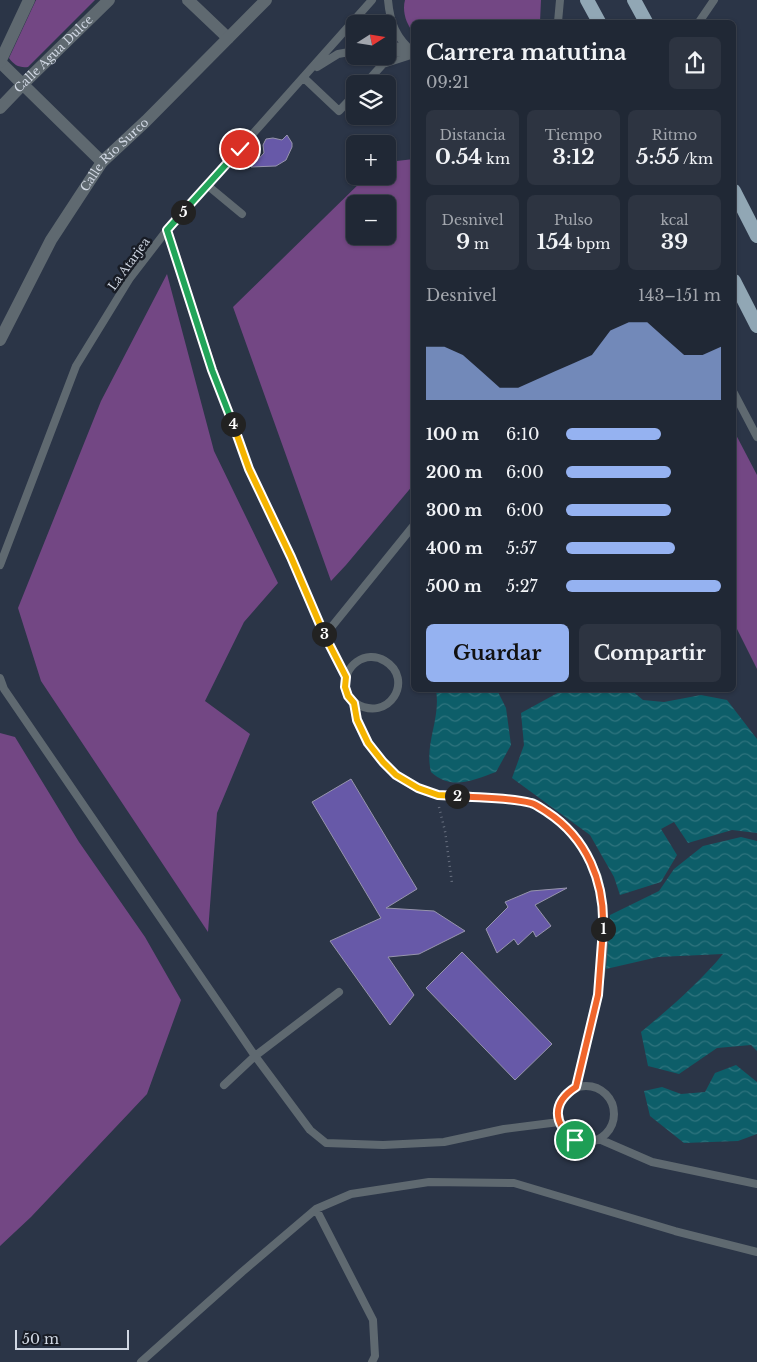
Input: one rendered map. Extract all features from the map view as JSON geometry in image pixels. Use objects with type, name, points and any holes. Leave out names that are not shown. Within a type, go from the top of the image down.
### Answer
[{"type":"highway","points":[[587,0],[598,20]]},
{"type":"highway","points":[[634,0],[645,20]]},
{"type":"highway","points":[[736,195],[757,236]]},
{"type":"highway","points":[[736,285],[757,326]]},
{"type":"street","points":[[29,0],[0,62],[102,162]]},
{"type":"street","name":"Calle Agua Dulce","points":[[0,108],[22,84],[110,0]]},
{"type":"street","points":[[188,0],[228,38]]},
{"type":"street","name":"Calle Río Surco","points":[[0,340],[51,240],[102,162],[266,0]]},
{"type":"lane","name":"La Atarjea","points":[[362,15],[372,0]]},
{"type":"lane","points":[[388,0],[391,22],[396,34],[403,44],[411,51]]},
{"type":"lane","points":[[558,20],[560,0]]},
{"type":"lane","points":[[700,20],[714,0]]},
{"type":"lane","name":"La Atarjea","points":[[0,565],[76,366],[130,278],[167,230],[207,185],[311,70],[346,35]]},
{"type":"lane","points":[[396,46],[411,52]]},
{"type":"lane","points":[[396,52],[411,53]]},
{"type":"lane","points":[[311,70],[338,54],[346,53]]},
{"type":"lane","points":[[373,75],[383,64],[411,54]]},
{"type":"lane","points":[[304,78],[339,111],[346,104]]},
{"type":"lane","points":[[207,185],[242,214]]},
{"type":"lane","points":[[736,190],[741,206]]},
{"type":"lane","points":[[167,230],[212,370],[249,469],[346,677]]},
{"type":"lane","points":[[736,397],[757,437]]},
{"type":"lane","points":[[325,635],[411,529]]},
{"type":"lane","points":[[370,656],[379,657],[393,667],[398,683],[393,699],[379,709],[370,710],[354,703],[348,696],[345,687],[349,669],[355,662],[370,656]]},
{"type":"lane","points":[[0,678],[2,689],[255,1056],[310,1130],[326,1143],[383,1145],[444,1142],[504,1130],[559,1122]]},
{"type":"lane","points":[[354,703],[357,720],[368,743],[396,775],[418,788],[438,795],[532,803],[561,822],[579,842],[598,876],[604,916],[598,995],[576,1087]]},
{"type":"lane","points":[[224,1085],[255,1056],[339,992]]},
{"type":"lane","points":[[588,1085],[599,1089],[608,1097],[614,1108],[614,1120],[609,1131],[600,1139],[588,1142],[575,1140],[565,1133],[559,1122],[558,1111],[561,1101],[567,1093],[576,1087],[588,1085]]},
{"type":"lane","points":[[600,1139],[652,1162],[757,1184]]},
{"type":"lane","points":[[141,1362],[316,1209],[351,1194],[428,1182],[514,1184],[675,1231],[757,1252]]},
{"type":"lane","points":[[316,1209],[373,1320],[375,1356],[372,1362]]},
{"type":"path","points":[[438,795],[452,883]]},
{"type":"shaded area","points":[[36,0],[95,0],[28,67],[19,66],[9,58]]},
{"type":"shaded area","points":[[405,0],[541,0],[540,20],[411,20],[411,29],[405,17]]},
{"type":"shaded area","points":[[411,159],[411,488],[331,581],[233,307],[346,197],[346,245],[396,245],[396,195],[348,195],[358,185],[396,185],[396,161]]},
{"type":"shaded area","points":[[167,274],[214,451],[278,583],[244,622],[205,701],[250,734],[217,813],[208,932],[41,681],[18,608],[101,401]]},
{"type":"shaded area","points":[[736,435],[757,475],[757,669],[736,627]]},
{"type":"shaded area","points":[[0,733],[15,737],[79,842],[145,937],[181,1000],[147,1094],[31,1217],[0,1246]]},
{"type":"water","points":[[436,692],[498,692],[506,708],[511,745],[496,772],[471,781],[455,782],[439,778],[431,772],[429,762],[437,701]]},
{"type":"water","points":[[559,692],[633,692],[643,700],[664,702],[701,695],[727,700],[757,739],[757,833],[732,830],[688,843],[674,822],[661,829],[677,855],[661,882],[620,895],[614,877],[590,835],[512,778],[524,745],[521,713]]},
{"type":"water","points":[[741,837],[757,841],[757,1051],[751,1045],[717,1048],[679,1074],[648,1066],[641,1032],[684,995],[723,954],[658,957],[606,969],[610,915],[659,891],[674,869],[703,846]]},
{"type":"water","points":[[736,1065],[757,1082],[757,1134],[738,1141],[684,1143],[650,1116],[644,1091],[662,1087],[681,1094],[705,1092],[715,1073]]},
{"type":"building","points":[[287,135],[292,143],[292,147],[286,160],[276,166],[251,167],[264,153],[263,145],[266,139],[282,140]]},
{"type":"building","points":[[351,779],[417,889],[386,908],[434,911],[465,931],[419,954],[388,957],[414,995],[390,1025],[330,941],[381,918],[312,802]]},
{"type":"building","points":[[567,888],[535,905],[551,926],[536,937],[533,931],[518,945],[514,939],[497,953],[486,929],[508,907],[505,902],[531,891]]},
{"type":"building","points":[[462,952],[552,1044],[515,1080],[426,988]]},
{"type":"route","points":[[240,149],[167,230],[212,370],[249,469],[291,557],[316,617],[346,677],[345,687],[348,696],[354,703],[357,720],[368,743],[396,775],[418,788],[438,795],[532,803],[561,822],[579,842],[598,876],[604,916],[598,995],[576,1087],[567,1093],[561,1101],[558,1111],[559,1122],[565,1133],[575,1140]]}]
